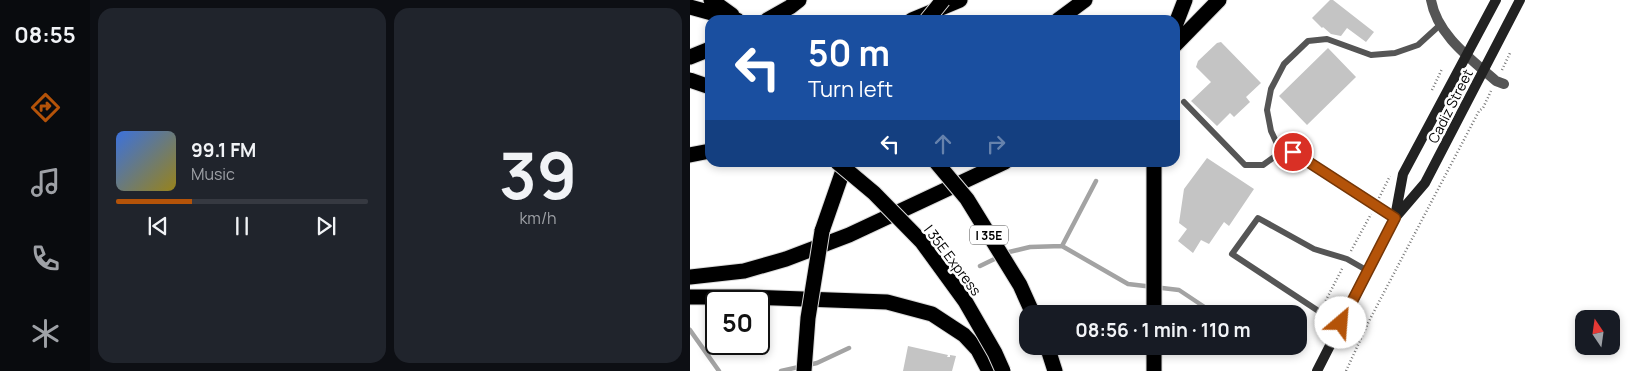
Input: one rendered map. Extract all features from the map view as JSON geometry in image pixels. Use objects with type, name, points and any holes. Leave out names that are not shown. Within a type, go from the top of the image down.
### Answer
[{"type":"highway","points":[[712,0],[732,15]]},
{"type":"highway","points":[[776,15],[799,0]]},
{"type":"highway","points":[[931,15],[943,0]]},
{"type":"highway","points":[[924,15],[960,0]]},
{"type":"highway","points":[[1065,15],[1085,0]]},
{"type":"highway","points":[[1179,15],[1185,0]]},
{"type":"highway","points":[[1180,40],[1219,0]]},
{"type":"highway","points":[[690,7],[720,15]]},
{"type":"highway","points":[[690,57],[705,51]]},
{"type":"highway","points":[[690,81],[705,80]]},
{"type":"highway","points":[[690,81],[705,86]]},
{"type":"highway","points":[[690,155],[705,153]]},
{"type":"highway","name":"I 35E Express","points":[[843,167],[874,193],[922,242],[965,301],[995,353],[1003,371]]},
{"type":"highway","points":[[804,371],[808,318],[822,231],[844,167]]},
{"type":"highway","name":"I 35E","points":[[940,167],[966,199],[1020,284],[1028,305]]},
{"type":"highway","points":[[690,278],[744,271],[786,259],[849,235],[994,167]]},
{"type":"highway","points":[[1154,167],[1154,305]]},
{"type":"highway","points":[[690,297],[887,302],[932,314],[964,335],[978,350],[989,371]]},
{"type":"highway","points":[[1050,355],[1055,371]]},
{"type":"highway","points":[[1154,355],[1154,371]]},
{"type":"main road","name":"Cadiz Street","points":[[1395,218],[1403,174],[1496,0]]},
{"type":"main road","name":"Cadiz Street","points":[[1317,371],[1395,218],[1425,183],[1520,0]]},
{"type":"street","points":[[1431,0],[1440,25],[1447,34],[1496,81],[1504,84]]},
{"type":"lane","points":[[1282,152],[1272,131],[1267,110],[1271,89],[1284,64],[1308,41],[1327,39],[1371,55],[1395,53],[1418,45],[1440,25]]},
{"type":"lane","points":[[1184,102],[1246,165],[1263,165],[1282,152],[1293,152],[1395,218]]},
{"type":"lane","points":[[1341,323],[1320,312],[1232,254],[1258,218],[1314,249],[1347,259],[1368,270]]},
{"type":"path","points":[[1428,98],[1442,69]]},
{"type":"path","points":[[1346,371],[1369,322],[1479,112],[1483,108]]},
{"type":"path","points":[[1320,312],[1393,170]]},
{"type":"building","points":[[1330,0],[1333,0],[1374,32],[1366,42],[1347,28],[1341,36],[1331,34],[1312,18]]},
{"type":"building","points":[[1221,42],[1261,83],[1246,97],[1250,102],[1234,117],[1230,113],[1217,126],[1191,101],[1211,82],[1196,67],[1198,61],[1217,43]]},
{"type":"building","points":[[1328,48],[1356,77],[1307,125],[1279,96]]},
{"type":"building","points":[[1207,158],[1254,189],[1229,226],[1224,222],[1209,244],[1201,240],[1193,253],[1178,241],[1187,229],[1179,223],[1184,189]]},
{"type":"building","points":[[908,346],[948,355],[947,357],[950,357],[950,355],[956,356],[952,371],[903,371]]},
{"type":"waterway","points":[[1062,246],[1096,181]]},
{"type":"waterway","points":[[980,266],[1009,252],[1030,247],[1062,246],[1128,284],[1179,290],[1202,305]]},
{"type":"waterway","points":[[690,330],[719,371]]},
{"type":"waterway","points":[[781,371],[817,363],[849,348]]},
{"type":"route","points":[[1293,152],[1395,218],[1341,323]]}]
